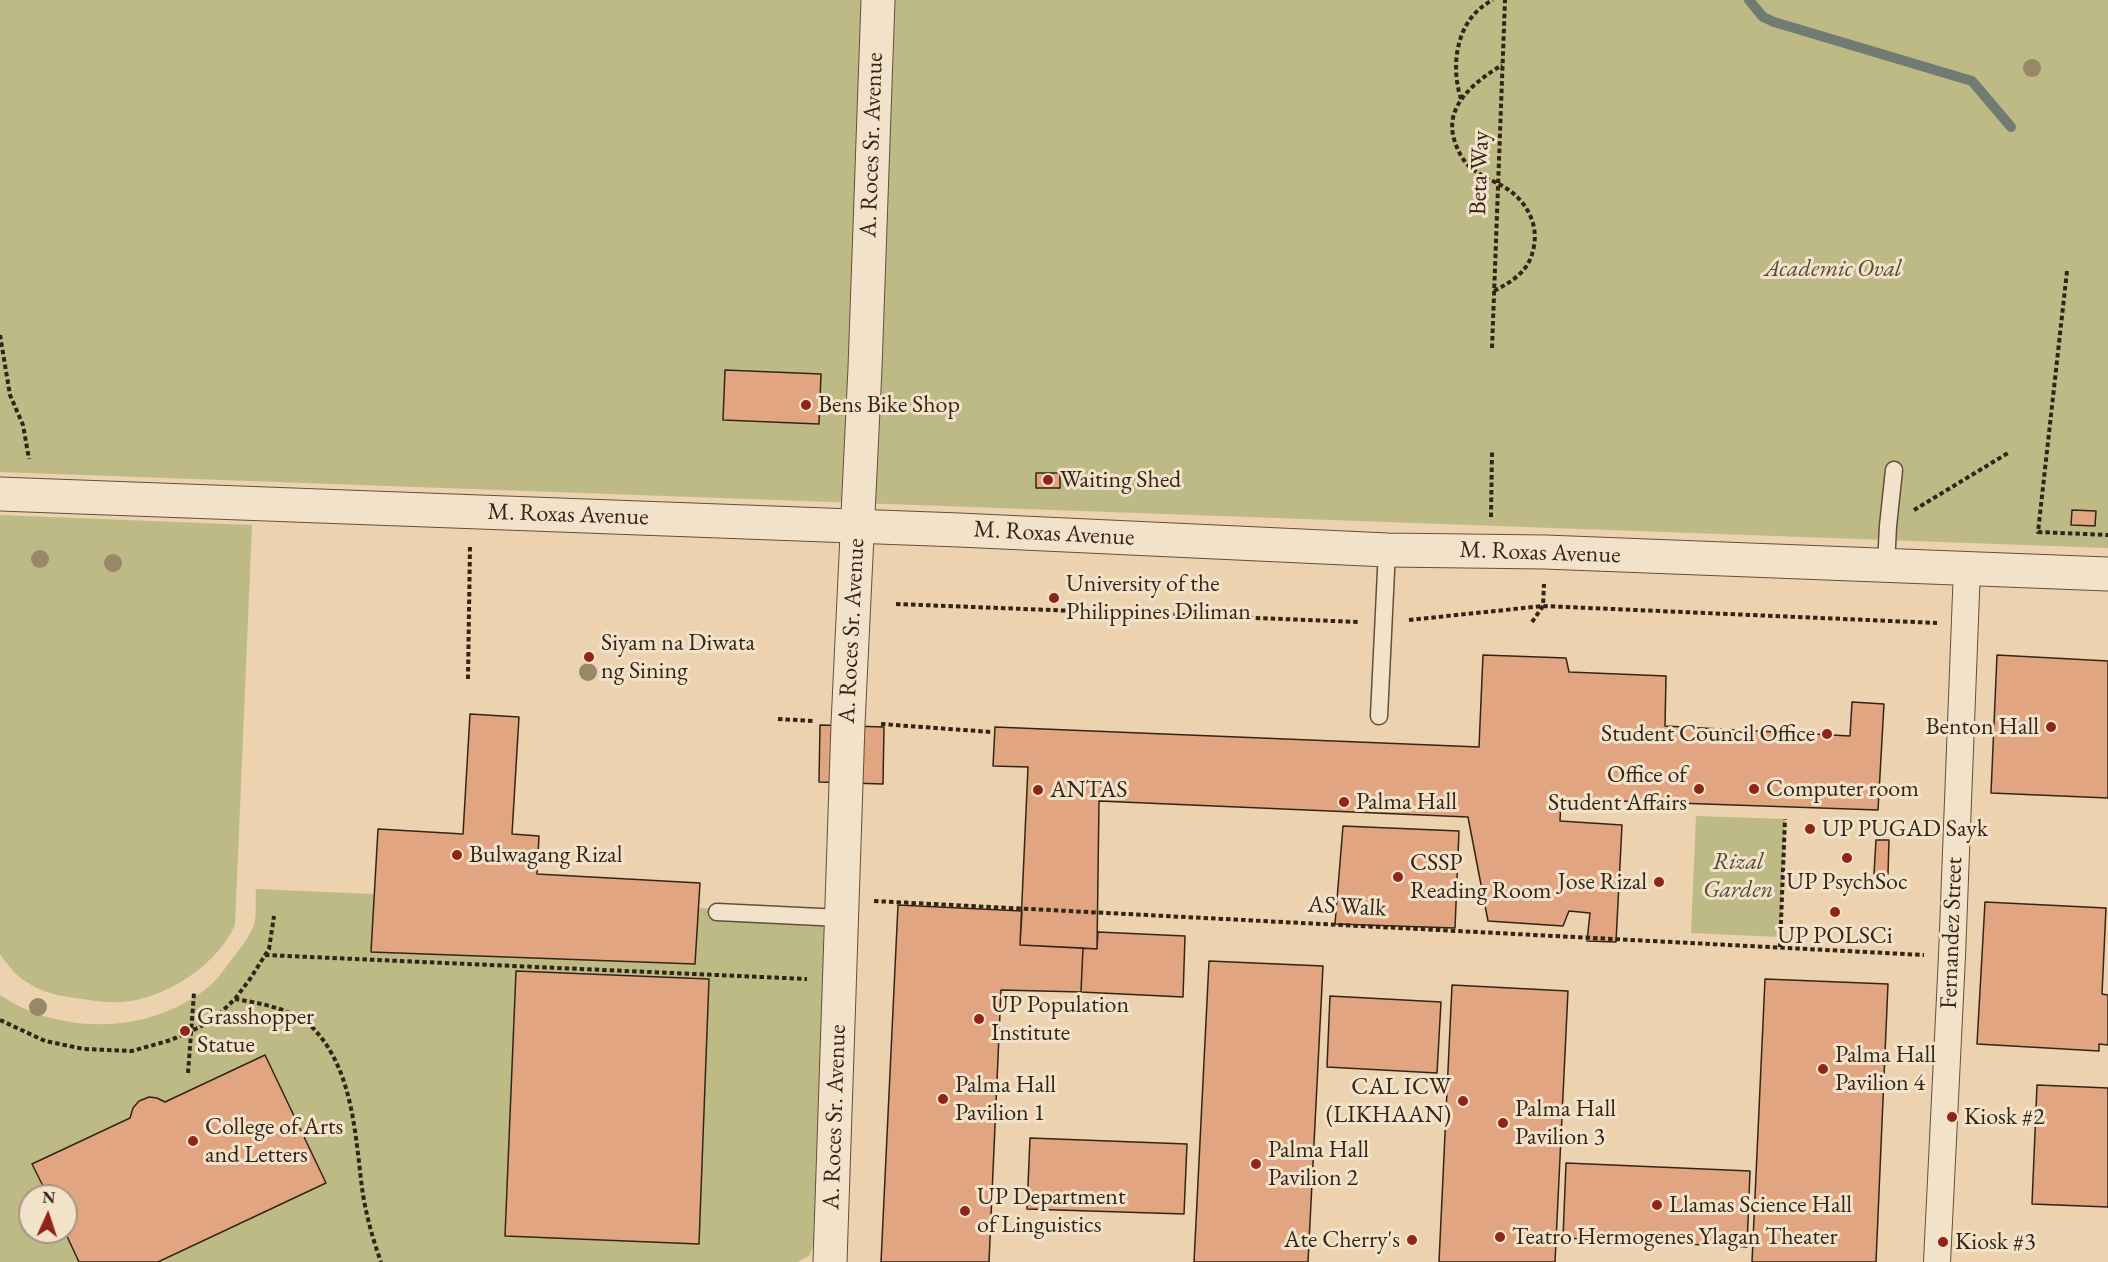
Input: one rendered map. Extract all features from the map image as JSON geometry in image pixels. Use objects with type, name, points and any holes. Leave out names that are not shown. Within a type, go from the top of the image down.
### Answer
[{"type":"street","name":"A. Roces Sr. Avenue","points":[[830,1262],[848,724],[865,368],[878,0]]},
{"type":"street","name":"M. Roxas Avenue","points":[[0,494],[1387,550],[1489,551],[2108,574]]},
{"type":"street","name":"Fernandez Street","points":[[1937,1262],[1967,568]]},
{"type":"lane","points":[[1886,565],[1894,470]]},
{"type":"lane","points":[[1379,716],[1387,550]]},
{"type":"lane","points":[[717,912],[841,918]]},
{"type":"path","points":[[1461,99],[1456,84],[1455,65],[1458,44],[1467,25],[1477,12],[1492,0]]},
{"type":"path","name":"Beta Way","points":[[1492,348],[1504,0]]},
{"type":"path","points":[[1493,292],[1511,282],[1525,270],[1532,256],[1536,236],[1533,219],[1511,191],[1469,166],[1458,150],[1452,130],[1453,112],[1461,99],[1488,74],[1502,65]]},
{"type":"path","points":[[2067,271],[2038,532],[2108,535]]},
{"type":"path","points":[[0,335],[10,395],[23,425],[29,459]]},
{"type":"path","points":[[1489,551],[1492,452]]},
{"type":"path","points":[[1888,526],[2007,453]]},
{"type":"path","points":[[468,679],[471,512]]},
{"type":"path","points":[[896,604],[1360,622]]},
{"type":"path","points":[[1385,623],[1543,606],[1944,624]]},
{"type":"path","points":[[1780,947],[1785,819]]},
{"type":"path","name":"AS Walk","points":[[884,902],[1952,956]]},
{"type":"path","points":[[0,1020],[45,1041],[64,1046],[132,1051],[171,1040],[216,1017],[235,999],[269,949],[274,916]]},
{"type":"path","points":[[265,955],[810,979]]},
{"type":"path","points":[[188,1073],[194,993]]},
{"type":"path","points":[[235,999],[261,1003],[288,1013],[310,1026],[330,1051],[343,1079],[352,1113],[368,1218],[381,1262]]},
{"type":"green space","name":"Academic Oval","points":[[0,0],[2108,0],[2108,548],[0,472]]},
{"type":"green space","points":[[0,515],[252,525],[235,925],[217,952],[192,975],[162,992],[147,997],[124,1002],[110,1002],[50,993],[21,979],[0,954]]},
{"type":"green space","name":"Rizal Garden","points":[[1696,816],[1785,819],[1780,937],[1691,933]]},
{"type":"green space","points":[[256,889],[834,914],[816,1240],[809,1256],[797,1262],[0,1262],[0,995],[50,1018],[77,1023],[105,1024],[133,1021],[159,1014],[184,1003],[214,982],[244,944],[252,930]]},
{"type":"building","points":[[725,370],[821,374],[819,424],[723,420]]},
{"type":"building","name":"Waiting Shed","points":[[1036,473],[1060,473],[1060,488],[1036,488]]},
{"type":"building","points":[[2072,510],[2096,511],[2095,526],[2071,525]]},
{"type":"building","name":"Palma Hall","points":[[1483,655],[1566,658],[1569,672],[1666,676],[1665,726],[1850,736],[1852,702],[1884,704],[1878,810],[1561,799],[1560,821],[1622,825],[1616,942],[1587,941],[1590,913],[1569,911],[1563,926],[1488,921],[1468,817],[1099,801],[1097,949],[1020,945],[1028,767],[993,766],[995,727],[1479,747]]},
{"type":"building","name":"Benton Hall","points":[[1997,655],[2108,661],[2108,798],[1991,793]]},
{"type":"building","name":"Bulwagang Rizal","points":[[470,714],[519,717],[512,834],[539,836],[537,874],[700,883],[695,964],[371,952],[378,829],[463,834]]},
{"type":"building","points":[[820,725],[884,727],[883,784],[819,782]]},
{"type":"building","name":"CSSP Reading Room","points":[[1343,826],[1459,831],[1455,928],[1335,924]]},
{"type":"building","points":[[1876,840],[1889,840],[1888,874],[1874,874]]},
{"type":"building","points":[[1985,902],[2106,908],[2102,994],[2108,995],[2108,1045],[2099,1044],[2099,1051],[1977,1044]]},
{"type":"building","name":"Palma Hall Pavilion 1","points":[[898,905],[1022,911],[1020,945],[1083,948],[1081,992],[1001,990],[989,1262],[881,1262]]},
{"type":"building","points":[[1098,932],[1185,936],[1183,997],[1081,992],[1083,948],[1097,949]]},
{"type":"building","name":"Palma Hall Pavilion 2","points":[[1209,961],[1323,966],[1308,1262],[1194,1262]]},
{"type":"building","points":[[516,971],[709,979],[699,1244],[505,1236]]},
{"type":"building","name":"Palma Hall Pavilion 4","points":[[1765,979],[1888,984],[1876,1262],[1752,1262]]},
{"type":"building","name":"Palma Hall Pavilion 3","points":[[1452,985],[1568,991],[1555,1262],[1439,1262]]},
{"type":"building","points":[[1330,996],[1441,1002],[1437,1073],[1327,1067]]},
{"type":"building","name":"College of Arts and Letters","points":[[265,1055],[326,1183],[158,1262],[79,1262],[71,1244],[78,1244],[78,1184],[42,1184],[32,1164],[130,1118],[133,1108],[139,1101],[149,1097],[165,1102]]},
{"type":"building","points":[[2037,1085],[2108,1088],[2108,1207],[2032,1204]]},
{"type":"building","points":[[1030,1138],[1187,1144],[1184,1214],[1027,1209]]},
{"type":"building","name":"Llamas Science Hall","points":[[1566,1163],[1750,1171],[1747,1247],[1563,1238]]},
{"type":"waterway","points":[[1749,0],[1763,17],[1774,22],[1972,81],[2011,127]]},
{"type":"place","name":"Bens Bike Shop","points":[[806,405]]},
{"type":"place","name":"Waiting Shed","points":[[1048,480]]},
{"type":"place","name":"University of the Philippines Diliman","points":[[1054,598]]},
{"type":"place","name":"Siyam na Diwata ng Sining","points":[[589,657]]},
{"type":"place","name":"Benton Hall","points":[[2051,727]]},
{"type":"place","name":"Student Council Office","points":[[1827,734]]},
{"type":"place","name":"Office of Student Affairs","points":[[1699,789]]},
{"type":"place","name":"Computer room","points":[[1754,789]]},
{"type":"place","name":"ANTAS","points":[[1038,790]]},
{"type":"place","name":"Palma Hall","points":[[1344,802]]},
{"type":"place","name":"UP PUGAD Sayk","points":[[1810,829]]},
{"type":"place","name":"Bulwagang Rizal","points":[[457,855]]},
{"type":"place","name":"UP PsychSoc","points":[[1847,858]]},
{"type":"place","name":"CSSP Reading Room","points":[[1398,877]]},
{"type":"place","name":"Jose Rizal","points":[[1659,882]]},
{"type":"place","name":"UP POLSCi","points":[[1835,912]]},
{"type":"place","name":"UP Population Institute","points":[[979,1019]]},
{"type":"place","name":"Grasshopper Statue","points":[[185,1031]]},
{"type":"place","name":"Palma Hall Pavilion 4","points":[[1823,1069]]},
{"type":"place","name":"Palma Hall Pavilion 1","points":[[943,1099]]},
{"type":"place","name":"CAL ICW (LIKHAAN)","points":[[1463,1101]]},
{"type":"place","name":"Kiosk #2","points":[[1952,1117]]},
{"type":"place","name":"Palma Hall Pavilion 3","points":[[1503,1123]]},
{"type":"place","name":"College of Arts and Letters","points":[[193,1141]]},
{"type":"place","name":"Palma Hall Pavilion 2","points":[[1256,1164]]},
{"type":"place","name":"Llamas Science Hall","points":[[1657,1205]]},
{"type":"place","name":"UP Department of Linguistics","points":[[965,1211]]},
{"type":"place","name":"Teatro Hermogenes Ylagan Theater","points":[[1500,1237]]},
{"type":"place","name":"Ate Cherry's","points":[[1412,1240]]},
{"type":"place","name":"Kiosk #3","points":[[1943,1242]]}]
